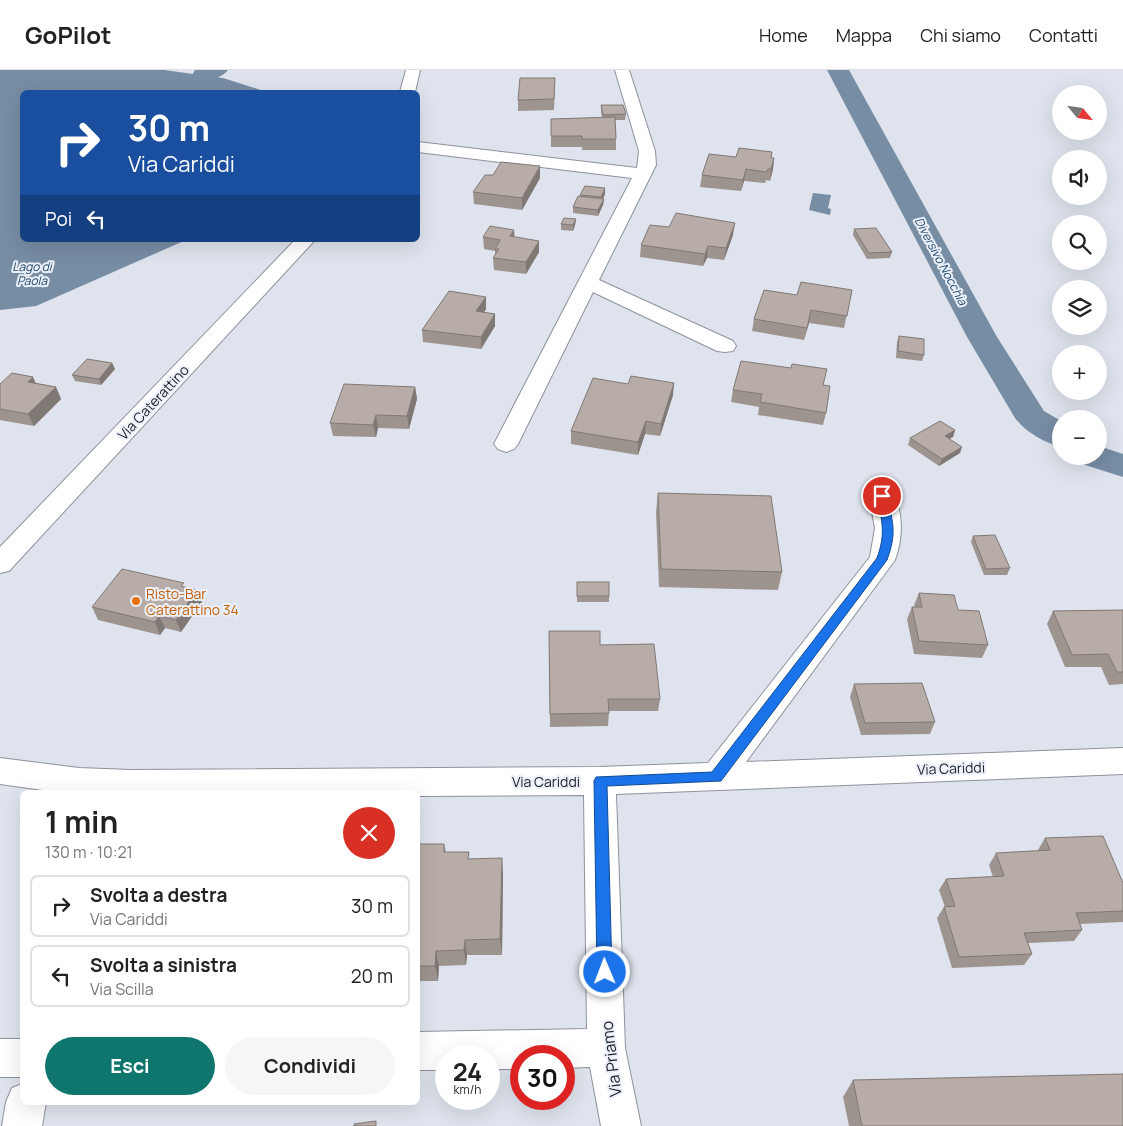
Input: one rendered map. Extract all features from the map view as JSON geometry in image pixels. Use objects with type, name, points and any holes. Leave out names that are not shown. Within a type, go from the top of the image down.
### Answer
[{"type":"street","points":[[408,90],[413,70]]},
{"type":"street","points":[[506,444],[647,165],[647,151],[622,70]]},
{"type":"street","points":[[420,147],[643,174]]},
{"type":"street","name":"Via Caterattino","points":[[0,564],[304,242]]},
{"type":"street","points":[[587,282],[725,346]]},
{"type":"street","points":[[716,777],[882,560],[889,541],[889,531],[882,496]]},
{"type":"street","name":"Via Cariddi","points":[[0,771],[79,782],[131,784],[600,781],[1123,761]]},
{"type":"street","name":"Via Priamo","points":[[600,781],[606,1048],[620,1126]]},
{"type":"street","points":[[420,1051],[606,1048]]},
{"type":"street","points":[[0,1058],[20,1058]]},
{"type":"street","points":[[22,1126],[26,1105]]},
{"type":"water","name":"Lago di Paola","points":[[0,70],[164,70],[223,78],[261,90],[20,90],[20,242],[181,242],[36,306],[0,310]]},
{"type":"water","points":[[813,193],[831,195],[828,208],[831,209],[830,215],[809,210]]},
{"type":"building","points":[[520,78],[555,78],[554,99],[518,100]]},
{"type":"building","points":[[601,105],[623,105],[626,114],[603,115]]},
{"type":"building","points":[[615,117],[616,139],[582,139],[582,136],[551,136],[551,119]]},
{"type":"building","points":[[739,148],[772,152],[771,158],[774,158],[771,169],[768,169],[766,172],[746,169],[743,180],[702,175],[709,154],[736,157]]},
{"type":"building","points":[[501,162],[540,166],[522,198],[473,192],[485,175],[493,175]]},
{"type":"building","points":[[585,186],[605,188],[601,197],[580,195]]},
{"type":"building","points":[[578,196],[604,199],[598,210],[573,207]]},
{"type":"building","points":[[676,213],[735,223],[726,248],[708,246],[705,254],[641,245],[650,225],[669,227]]},
{"type":"building","points":[[564,218],[576,219],[573,225],[561,224]]},
{"type":"building","points":[[490,226],[514,230],[510,236],[539,241],[526,262],[493,258],[499,249],[495,249],[500,240],[483,237]]},
{"type":"building","points":[[876,228],[892,252],[869,253],[854,229]]},
{"type":"building","points":[[801,282],[852,290],[847,316],[811,310],[807,328],[754,319],[764,290],[797,295]]},
{"type":"building","points":[[449,291],[486,297],[476,311],[495,314],[481,337],[422,330]]},
{"type":"building","points":[[899,336],[924,339],[924,355],[898,351]]},
{"type":"building","points":[[87,359],[112,363],[99,379],[72,375]]},
{"type":"building","points":[[741,361],[791,368],[792,364],[827,369],[823,385],[830,386],[826,413],[760,402],[762,394],[733,390]]},
{"type":"building","points":[[12,373],[33,377],[28,382],[56,387],[28,414],[0,409],[0,384]]},
{"type":"building","points":[[631,376],[674,383],[661,424],[646,421],[638,442],[571,431],[593,378],[628,384]]},
{"type":"building","points":[[344,384],[415,387],[407,416],[376,415],[373,425],[330,423]]},
{"type":"building","points":[[940,421],[955,430],[945,436],[962,447],[942,459],[910,438]]},
{"type":"building","points":[[658,493],[771,496],[782,572],[661,569]]},
{"type":"building","points":[[995,535],[1010,568],[986,569],[973,536]]},
{"type":"building","points":[[122,569],[184,583],[181,586],[197,590],[176,620],[159,616],[155,622],[92,607]]},
{"type":"building","points":[[577,582],[609,582],[609,596],[577,596]]},
{"type":"building","points":[[919,593],[954,595],[958,610],[979,611],[988,645],[919,641],[912,607],[922,607]]},
{"type":"building","points":[[1123,610],[1123,672],[1117,672],[1108,654],[1072,655],[1053,611]]},
{"type":"building","points":[[549,631],[600,631],[600,645],[654,644],[660,699],[608,699],[609,713],[550,714]]},
{"type":"building","points":[[922,683],[935,722],[865,723],[854,684]]},
{"type":"building","points":[[1103,836],[1123,883],[1123,911],[1076,913],[1082,930],[1024,933],[1032,954],[959,957],[944,907],[955,906],[946,879],[1004,876],[996,853],[1050,850],[1045,838]]},
{"type":"building","points":[[420,844],[444,844],[444,852],[469,852],[468,859],[502,858],[500,939],[465,940],[464,950],[436,951],[435,966],[420,966]]},
{"type":"building","points":[[1123,1074],[1123,1126],[862,1126],[853,1080]]},
{"type":"building","points":[[376,1121],[376,1126],[354,1126],[354,1124]]},
{"type":"waterway","points":[[203,75],[217,70]]},
{"type":"waterway","name":"Diversivo Nocchia","points":[[838,70],[982,337],[1032,418],[1052,430]]},
{"type":"waterway","name":"Diversivo Nocchia","points":[[1107,460],[1123,466]]},
{"type":"place","name":"Risto-Bar Caterattino 34","points":[[136,601]]},
{"type":"route","points":[[605,972],[600,781],[716,777],[882,560],[889,541],[889,522],[882,496]]}]
